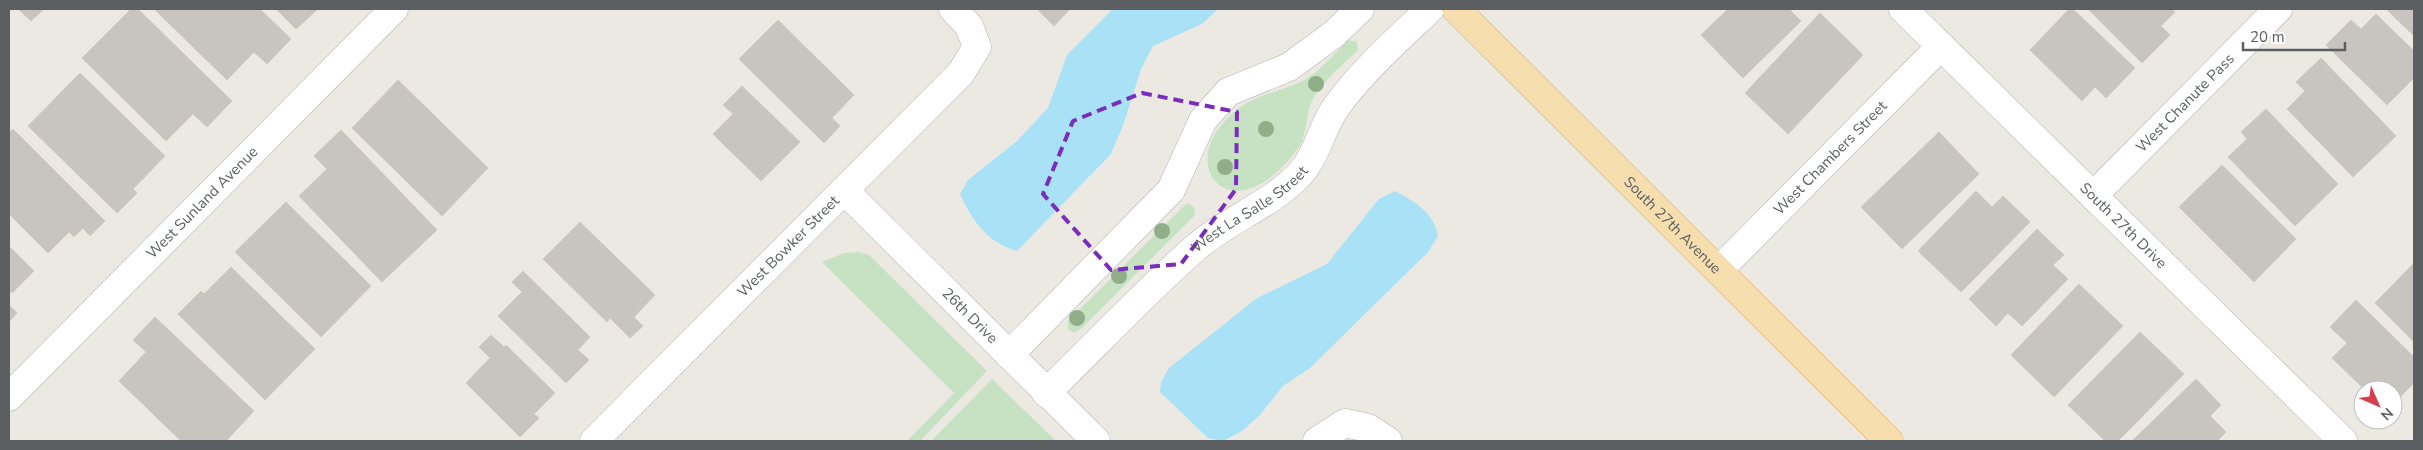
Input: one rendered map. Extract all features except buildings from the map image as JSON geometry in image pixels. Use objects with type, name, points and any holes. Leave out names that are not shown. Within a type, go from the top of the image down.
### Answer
[{"type":"main road","name":"South 27th Avenue","points":[[1456,9],[1889,441]]},
{"type":"street","name":"West Sunland Avenue","points":[[9,397],[394,9]]},
{"type":"street","name":"West Bowker Street","points":[[594,441],[960,73],[977,46],[969,26],[953,9]]},
{"type":"street","points":[[1009,356],[1171,190],[1203,120],[1228,92],[1289,67],[1327,40],[1360,9]]},
{"type":"street","name":"West La Salle Street","points":[[1046,393],[1194,249],[1234,220],[1270,199],[1299,176],[1318,146],[1335,109],[1361,75],[1430,9]]},
{"type":"street","name":"South 27th Drive","points":[[1904,9],[2343,441]]},
{"type":"street","name":"West Chanute Pass","points":[[2093,196],[2278,9]]},
{"type":"street","name":"West Chambers Street","points":[[1719,270],[1941,46]]},
{"type":"street","name":"26th Drive","points":[[844,190],[1096,441]]},
{"type":"street","points":[[1317,441],[1345,423],[1368,428],[1388,441]]},
{"type":"highlighted area","points":[[1142,93],[1237,112],[1236,189],[1181,264],[1111,270],[1043,194],[1073,121]]},
{"type":"green space","points":[[1348,40],[1357,42],[1358,50],[1318,90],[1311,102],[1302,141],[1287,162],[1277,172],[1254,187],[1242,190],[1229,190],[1218,184],[1210,173],[1207,156],[1212,140],[1224,122],[1243,105],[1306,79],[1323,66]]},
{"type":"green space","points":[[1187,203],[1195,208],[1194,216],[1082,328],[1074,333],[1068,329],[1068,321]]},
{"type":"green space","points":[[859,252],[869,255],[987,371],[920,441],[907,441],[954,393],[822,262],[844,253]]},
{"type":"green space","points":[[992,379],[1056,441],[931,441]]},
{"type":"water","points":[[1113,9],[1218,9],[1202,24],[1153,46],[1141,69],[1124,123],[1111,154],[1017,251],[998,243],[982,230],[960,194],[968,180],[1017,141],[1048,108],[1067,55]]},
{"type":"water","points":[[1395,191],[1416,204],[1432,220],[1438,236],[1428,252],[1310,368],[1283,386],[1260,415],[1242,431],[1223,441],[1208,438],[1160,392],[1161,382],[1169,368],[1257,298],[1327,264],[1379,199]]}]
